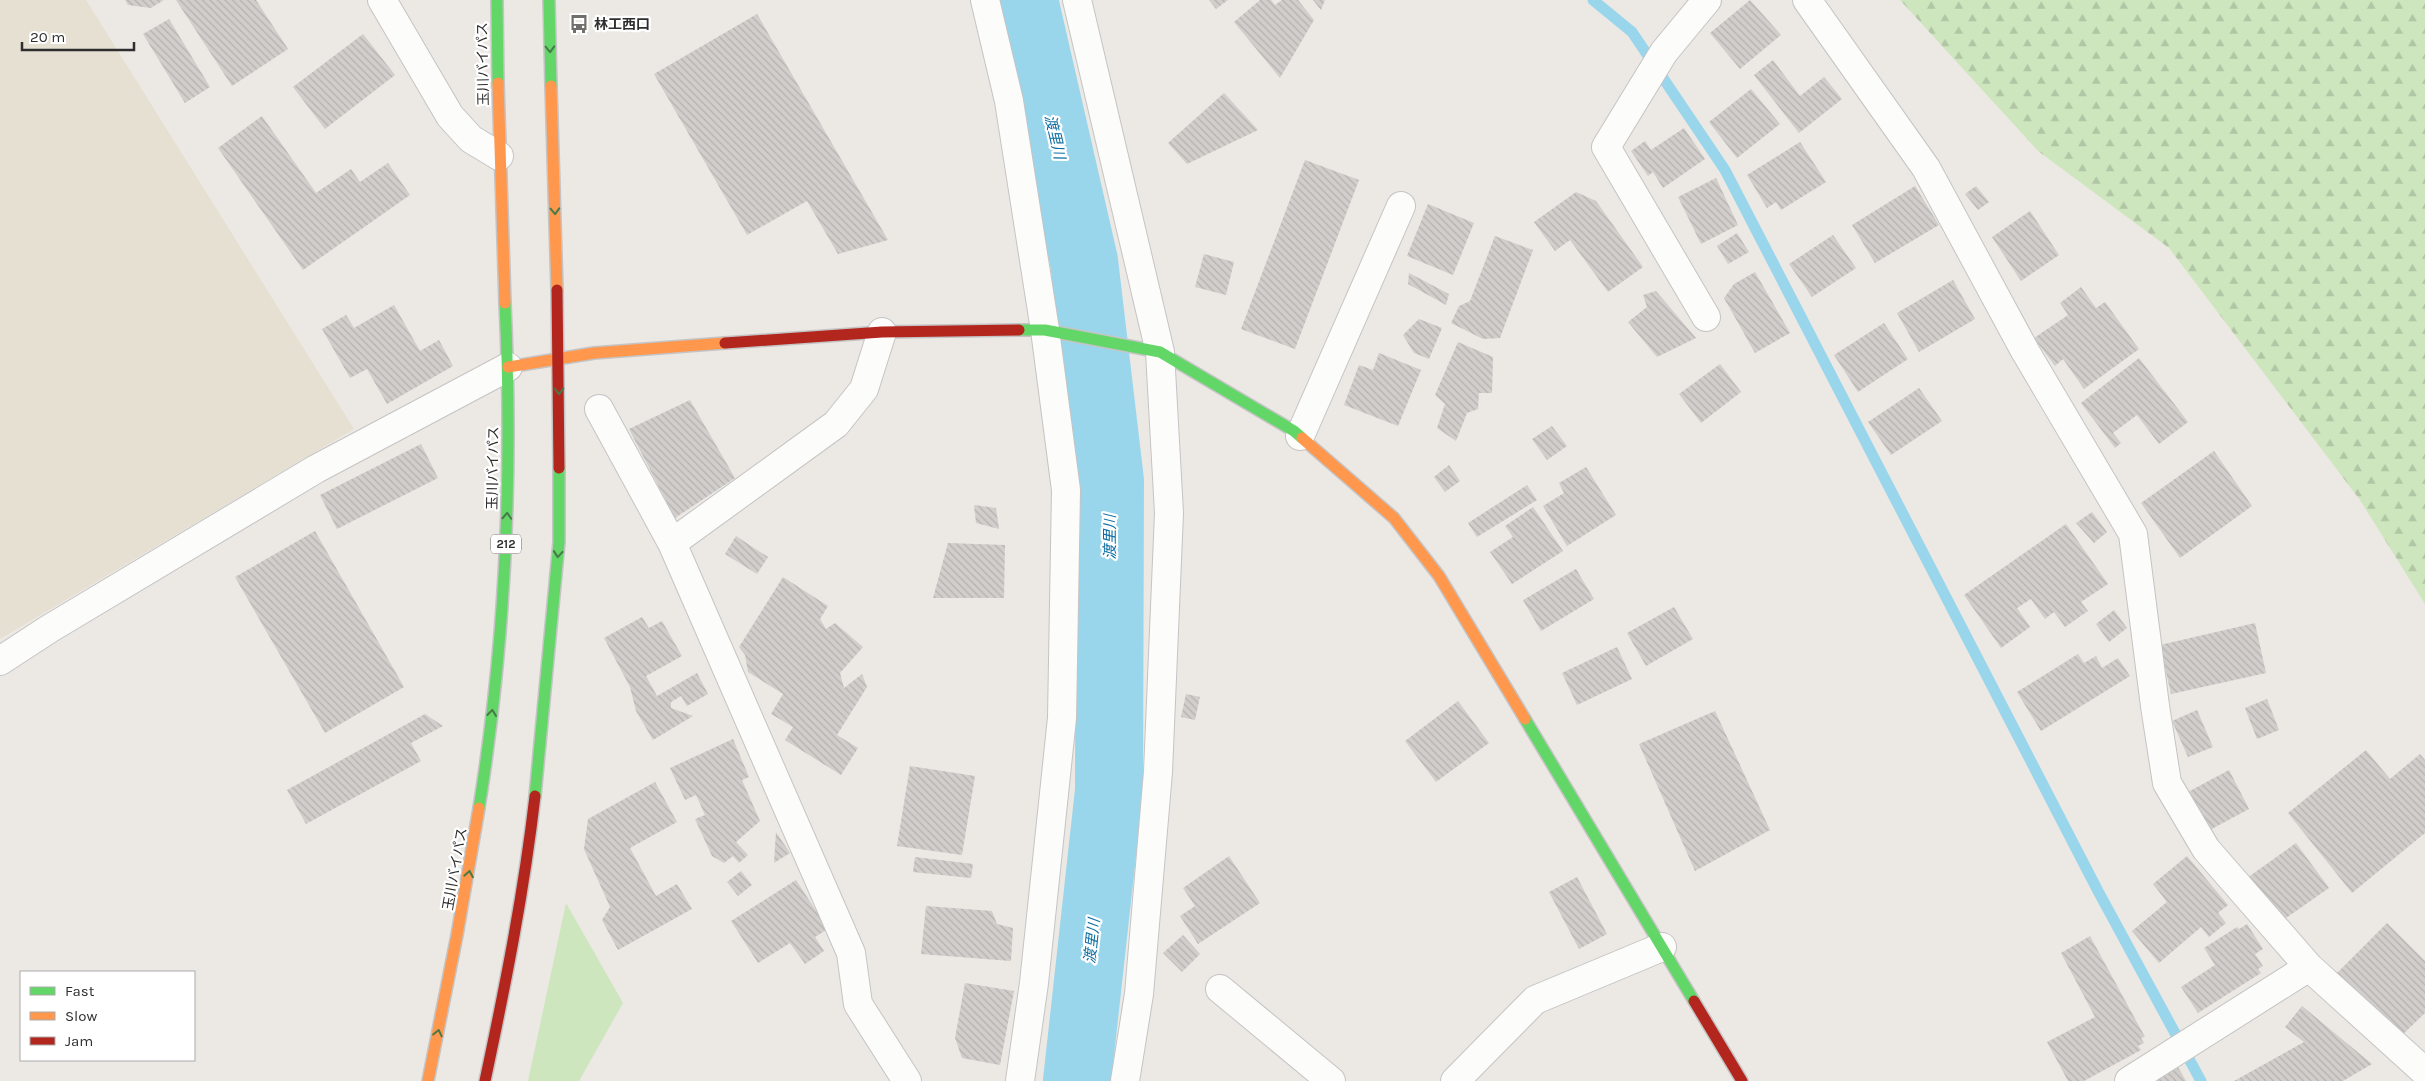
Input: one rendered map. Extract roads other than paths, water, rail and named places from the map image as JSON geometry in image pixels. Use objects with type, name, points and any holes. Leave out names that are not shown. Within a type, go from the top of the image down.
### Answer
[{"type":"main road","name":"玉川バイパス","points":[[428,1081],[457,944],[481,802],[501,632],[509,493],[508,367],[499,156],[497,0]]},
{"type":"main road","points":[[485,1081],[506,978],[529,847],[544,714],[559,542],[558,358],[549,0]]},
{"type":"main road","points":[[508,367],[594,353],[882,332],[1045,330],[1160,352],[1300,436],[1394,518],[1439,576],[1742,1081]]},
{"type":"street","points":[[382,0],[450,116],[471,139],[499,156]]},
{"type":"street","points":[[985,0],[1009,101],[1045,330],[1066,490],[1062,718],[1034,983],[1020,1081]]},
{"type":"street","points":[[1077,0],[1160,352],[1169,513],[1158,772],[1139,994],[1125,1081]]},
{"type":"street","points":[[1706,317],[1606,147],[1664,52],[1707,0]]},
{"type":"street","points":[[1807,0],[1926,168],[2025,351],[2132,534],[2167,783],[2206,849],[2309,967],[2425,1072]]},
{"type":"street","points":[[1300,436],[1400,206]]},
{"type":"street","points":[[672,544],[836,424],[864,389],[882,332]]},
{"type":"street","points":[[0,662],[49,629],[316,469],[508,367]]},
{"type":"street","points":[[599,409],[672,544],[851,953],[858,1004],[907,1081]]},
{"type":"street","points":[[1455,1081],[1535,1000],[1662,947]]},
{"type":"street","points":[[2129,1081],[2309,967]]},
{"type":"street","points":[[1220,989],[1331,1081]]},
{"type":"waterway","name":"渡里川","points":[[1024,0],[1084,261],[1110,481],[1109,791],[1077,1081]]},
{"type":"waterway","points":[[1593,0],[1632,32],[1725,170],[2098,891],[2201,1081]]},
{"type":"place","name":"林工西口","points":[[579,24]]}]
